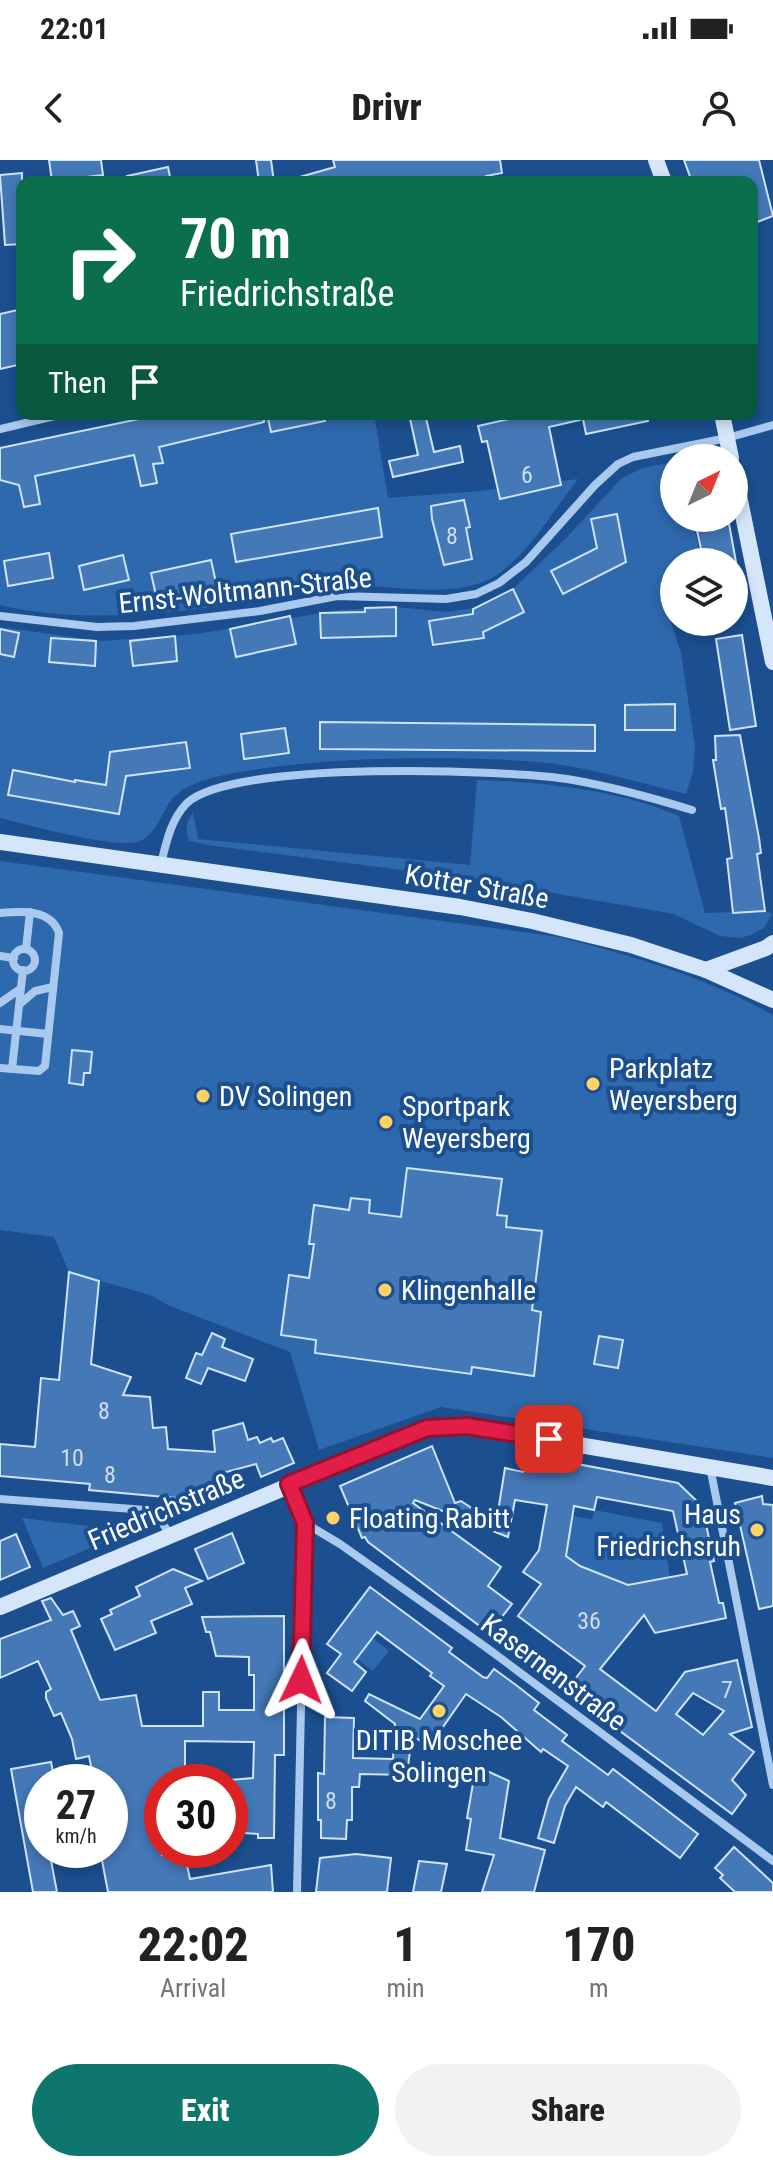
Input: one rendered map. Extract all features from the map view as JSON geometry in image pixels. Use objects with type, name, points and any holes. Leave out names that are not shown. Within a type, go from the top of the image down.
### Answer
[{"type":"street","points":[[0,429],[38,420]]},
{"type":"street","points":[[723,420],[728,444]]},
{"type":"street","name":"Ernst-Woltmann-Straße","points":[[0,616],[97,627],[134,626],[260,611],[337,596],[446,599],[476,594],[499,583],[526,562],[618,464],[633,457],[727,438],[773,425]]},
{"type":"street","points":[[746,532],[773,662]]},
{"type":"street","points":[[161,865],[169,832],[190,801],[219,788],[332,772],[433,771],[541,776],[606,786],[692,810]]},
{"type":"street","name":"Kotter Straße","points":[[0,842],[431,903],[532,921],[631,945],[706,970],[773,1000]]},
{"type":"street","points":[[26,949],[30,912]]},
{"type":"street","points":[[0,913],[30,912],[51,920],[58,928],[43,1069],[35,1072],[0,1068]]},
{"type":"street","points":[[706,970],[773,943]]},
{"type":"street","points":[[26,949],[32,952],[35,961],[32,967],[23,970],[17,967],[14,958],[19,950],[26,949]]},
{"type":"street","points":[[0,956],[14,958]]},
{"type":"street","points":[[35,961],[56,964]]},
{"type":"street","points":[[12,1069],[23,970]]},
{"type":"street","points":[[19,1005],[35,991],[53,987]]},
{"type":"street","points":[[0,1003],[21,989]]},
{"type":"street","points":[[0,1029],[48,1034]]},
{"type":"street","name":"Friedrichstraße","points":[[0,1607],[427,1428],[467,1426],[773,1478]]},
{"type":"street","points":[[709,1466],[773,1785]]},
{"type":"street","points":[[289,1484],[305,1523],[297,1892]]},
{"type":"street","points":[[0,1499],[146,1510],[160,1519],[170,1535]]},
{"type":"street","name":"Kasernenstraße","points":[[305,1523],[340,1544],[487,1648],[773,1861]]},
{"type":"shaded area","points":[[128,420],[375,420],[388,498],[578,479],[519,556],[495,576],[477,584],[436,590],[326,585],[249,602],[187,610],[93,616],[0,605],[0,448]]},
{"type":"shaded area","points":[[660,465],[660,532],[695,532],[699,548],[660,548],[660,636],[676,636],[681,653],[695,746],[693,772],[686,794],[541,762],[388,759],[282,766],[200,782],[174,797],[148,836],[131,843],[95,840],[0,818],[0,627],[101,641],[196,634],[340,610],[396,607],[447,612],[474,608],[513,589],[621,479],[642,468]]},
{"type":"shaded area","points":[[477,780],[580,789],[631,800],[679,816],[705,913],[765,911],[772,914],[764,928],[751,935],[740,938],[720,936],[674,914],[472,879],[215,846],[189,841],[187,833],[193,812],[198,839],[470,865]]},
{"type":"shaded area","name":"Sportpark Weyersberg","points":[[0,861],[559,937],[669,969],[722,989],[773,1015],[773,1458],[441,1407],[319,1450],[290,1352],[170,1306],[150,1295],[69,1272],[54,1237],[0,1230]]},
{"type":"shaded area","points":[[594,1510],[662,1523],[670,1578],[628,1585],[598,1572],[594,1576],[565,1560],[572,1516],[592,1519]]},
{"type":"shaded area","points":[[22,1518],[131,1531],[43,1568]]},
{"type":"shaded area","points":[[373,1638],[389,1651],[373,1671],[357,1659]]},
{"type":"building","points":[[49,160],[101,160],[103,175],[51,176]]},
{"type":"building","points":[[256,160],[271,160],[273,176],[258,176]]},
{"type":"building","points":[[333,160],[500,160],[502,173],[486,176],[303,176],[335,167]]},
{"type":"building","points":[[684,160],[759,160],[773,216],[758,222],[758,176],[690,176]]},
{"type":"building","points":[[168,167],[170,176],[127,176]]},
{"type":"building","points":[[22,173],[22,176],[16,176],[16,244],[5,245],[0,175]]},
{"type":"building","points":[[16,310],[16,365],[0,369],[0,314]]},
{"type":"building","points":[[134,420],[264,420],[159,447],[163,463],[153,464],[157,483],[141,486],[134,455],[35,476],[40,504],[24,507],[19,485],[0,480],[0,448]]},
{"type":"building","points":[[268,420],[325,420],[325,421],[271,432]]},
{"type":"building","points":[[410,420],[426,420],[434,452],[460,446],[463,462],[393,477],[389,461],[418,455]]},
{"type":"building","points":[[504,420],[580,420],[549,427],[561,485],[500,499],[487,441],[482,442],[478,426]]},
{"type":"building","points":[[583,420],[648,420],[648,421],[586,434]]},
{"type":"building","points":[[464,500],[472,559],[444,565],[431,506]]},
{"type":"building","points":[[378,508],[382,537],[236,562],[231,534]]},
{"type":"building","points":[[617,514],[626,562],[563,594],[551,571],[597,548],[591,519]]},
{"type":"building","points":[[697,532],[731,532],[733,548],[701,548]]},
{"type":"building","points":[[49,553],[53,578],[8,586],[4,561]]},
{"type":"building","points":[[123,555],[129,580],[84,590],[79,566]]},
{"type":"building","points":[[211,560],[217,587],[157,600],[151,573]]},
{"type":"building","points":[[513,589],[524,612],[483,632],[484,638],[433,645],[429,621],[473,614],[473,609]]},
{"type":"building","points":[[396,607],[396,636],[321,638],[320,613],[365,612],[365,608]]},
{"type":"building","points":[[290,616],[296,644],[236,657],[230,629]]},
{"type":"building","points":[[0,629],[19,633],[14,657],[0,654]]},
{"type":"building","points":[[175,636],[177,661],[133,666],[130,641]]},
{"type":"building","points":[[742,636],[756,726],[730,730],[716,639]]},
{"type":"building","points":[[51,638],[96,641],[95,666],[49,662]]},
{"type":"building","points":[[675,704],[675,730],[625,730],[625,705]]},
{"type":"building","points":[[320,722],[595,725],[595,751],[320,749]]},
{"type":"building","points":[[285,728],[289,753],[244,759],[241,734]]},
{"type":"building","points":[[740,735],[759,838],[761,853],[757,854],[765,911],[733,913],[727,859],[732,858],[725,808],[721,809],[713,760],[716,760],[715,736]]},
{"type":"building","points":[[186,742],[190,768],[126,776],[119,814],[8,795],[13,770],[106,785],[110,752]]},
{"type":"building","points":[[72,1050],[92,1052],[90,1073],[84,1073],[83,1085],[69,1083]]},
{"type":"building","name":"Klingenhalle","points":[[407,1168],[502,1179],[497,1215],[507,1216],[506,1227],[542,1231],[532,1310],[541,1312],[534,1376],[472,1367],[471,1374],[315,1353],[316,1340],[281,1335],[289,1275],[309,1278],[314,1244],[309,1244],[314,1205],[349,1210],[351,1198],[370,1200],[369,1213],[401,1217]]},
{"type":"building","points":[[69,1272],[99,1281],[91,1364],[131,1377],[123,1395],[150,1397],[153,1428],[166,1427],[168,1449],[215,1452],[213,1431],[243,1423],[248,1440],[257,1437],[260,1443],[271,1438],[273,1442],[283,1438],[294,1463],[261,1477],[256,1464],[219,1474],[224,1493],[216,1496],[196,1495],[187,1499],[89,1490],[90,1484],[0,1476],[0,1444],[35,1447],[41,1378],[59,1380]]},
{"type":"building","points":[[212,1333],[225,1339],[222,1347],[253,1359],[245,1381],[208,1368],[201,1384],[186,1378],[196,1353],[202,1355]]},
{"type":"building","points":[[599,1336],[623,1340],[618,1368],[594,1364]]},
{"type":"building","points":[[432,1446],[455,1503],[461,1501],[496,1524],[505,1468],[523,1472],[528,1467],[538,1469],[540,1457],[678,1483],[702,1506],[714,1561],[710,1562],[719,1603],[723,1603],[726,1618],[655,1633],[644,1615],[600,1669],[656,1711],[685,1672],[737,1660],[752,1727],[730,1734],[754,1752],[732,1780],[746,1795],[732,1814],[566,1691],[585,1666],[518,1616],[541,1584],[523,1572],[539,1550],[547,1505],[515,1500],[508,1537],[415,1500],[413,1503],[501,1567],[488,1586],[512,1604],[489,1633],[365,1537],[362,1538],[340,1486]],"holes":[[[597,1497],[673,1511],[687,1574],[628,1585],[580,1566],[566,1556],[574,1506],[594,1510]],[[693,1693],[724,1711],[703,1735],[676,1714]]]},
{"type":"building","name":"Haus Friedrichsruh","points":[[762,1496],[763,1504],[773,1505],[773,1606],[759,1609],[735,1503]]},
{"type":"building","points":[[232,1533],[244,1563],[208,1579],[195,1549]]},
{"type":"building","points":[[16,1534],[30,1567],[0,1580],[0,1541]]},
{"type":"building","points":[[173,1569],[202,1581],[185,1588],[192,1604],[151,1621],[156,1633],[115,1650],[101,1619],[112,1614],[110,1610],[140,1596],[136,1587]]},
{"type":"building","points":[[370,1587],[452,1648],[449,1652],[483,1677],[487,1678],[494,1669],[516,1685],[539,1703],[534,1710],[567,1735],[562,1741],[608,1775],[613,1769],[698,1834],[680,1858],[606,1802],[603,1807],[576,1787],[565,1806],[554,1843],[538,1838],[549,1799],[568,1766],[543,1749],[541,1752],[501,1717],[466,1694],[429,1747],[412,1735],[407,1775],[360,1774],[359,1787],[352,1787],[352,1820],[347,1820],[346,1839],[321,1838],[318,1773],[324,1774],[325,1717],[354,1718],[353,1758],[393,1759],[395,1724],[365,1701],[369,1694],[420,1719],[444,1686],[430,1676],[432,1673],[377,1632],[354,1662],[366,1672],[352,1691],[327,1673],[341,1654],[327,1644]]},
{"type":"building","points":[[51,1598],[63,1615],[73,1611],[80,1626],[71,1630],[100,1700],[136,1695],[142,1726],[203,1726],[203,1692],[219,1692],[219,1710],[254,1710],[254,1675],[249,1675],[249,1657],[216,1656],[210,1632],[206,1632],[202,1617],[284,1616],[284,1755],[275,1755],[274,1838],[258,1838],[258,1834],[248,1833],[248,1778],[253,1778],[254,1742],[185,1741],[185,1764],[144,1764],[144,1868],[188,1868],[190,1879],[271,1865],[273,1892],[108,1892],[103,1868],[128,1868],[128,1764],[91,1764],[89,1756],[76,1759],[61,1713],[54,1716],[46,1698],[46,1692],[51,1689],[38,1661],[0,1678],[0,1639],[51,1620],[42,1601]]},
{"type":"building","points":[[476,1766],[509,1781],[500,1838],[545,1850],[534,1892],[482,1892],[494,1855],[466,1850],[471,1819],[467,1818]]},
{"type":"building","points":[[24,1767],[24,1842],[11,1769]]},
{"type":"building","points":[[734,1847],[773,1883],[773,1892],[735,1892],[720,1878],[723,1875],[715,1868]]},
{"type":"building","points":[[356,1854],[391,1858],[387,1892],[316,1892],[320,1858]]},
{"type":"building","points":[[419,1861],[447,1864],[441,1892],[413,1892]]},
{"type":"building","points":[[29,1868],[52,1868],[57,1892],[33,1892]]},
{"type":"place","name":"Parkplatz Weyersberg","points":[[593,1084]]},
{"type":"place","name":"DV Solingen","points":[[203,1096]]},
{"type":"place","name":"Sportpark Weyersberg","points":[[386,1122]]},
{"type":"place","name":"Klingenhalle","points":[[385,1290]]},
{"type":"place","name":"Floating Rabitt","points":[[333,1518]]},
{"type":"place","name":"Haus Friedrichsruh","points":[[757,1530]]},
{"type":"place","name":"DITIB Moschee Solingen","points":[[439,1711]]},
{"type":"route","points":[[301,1680],[305,1523],[289,1484],[427,1428],[467,1426],[549,1439]]}]
